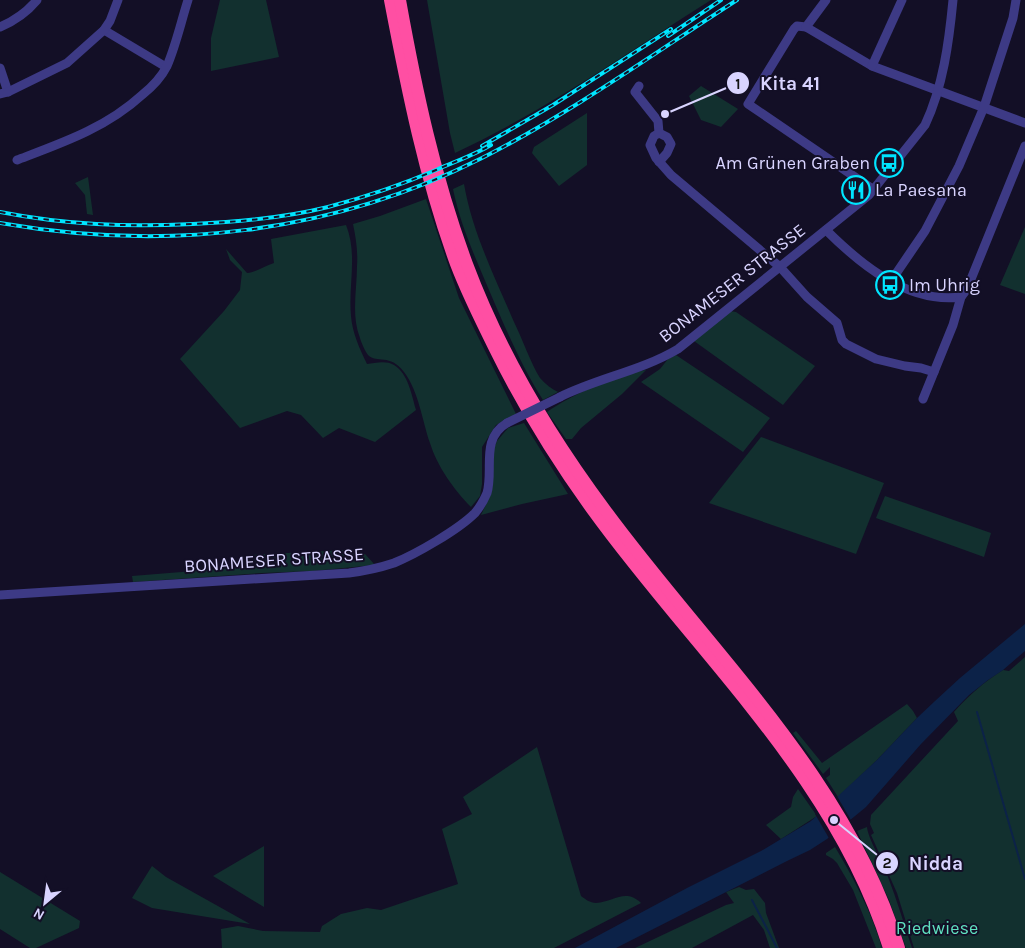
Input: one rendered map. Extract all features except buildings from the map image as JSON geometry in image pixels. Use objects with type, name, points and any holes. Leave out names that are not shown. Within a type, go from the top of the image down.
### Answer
[{"type":"highway","points":[[390,0],[424,160],[449,244],[476,310],[517,393],[561,466],[594,512],[751,708],[825,804]]},
{"type":"highway","points":[[400,0],[430,146],[454,224],[474,282],[527,390],[568,457],[604,508],[760,704],[825,804],[877,890],[899,948]]},
{"type":"highway","points":[[844,836],[889,948]]},
{"type":"street","points":[[0,27],[12,22],[38,0]]},
{"type":"street","points":[[0,68],[4,93],[67,63],[104,30],[110,21],[118,0]]},
{"type":"street","points":[[17,160],[76,138],[111,120],[134,103],[152,86],[166,67],[188,0]]},
{"type":"street","points":[[826,0],[802,27],[794,29],[748,104],[874,190]]},
{"type":"street","points":[[872,66],[902,0]]},
{"type":"street","name":"BONAMESER STRASSE","points":[[0,595],[349,573],[370,570],[390,564],[422,549],[462,523],[478,510],[488,486],[490,447],[498,431],[507,423],[582,386],[640,367],[669,354],[693,338],[874,190],[925,125],[939,92],[953,0]]},
{"type":"street","points":[[891,281],[925,231],[959,166],[984,107],[1013,18],[1016,0]]},
{"type":"street","points":[[802,27],[872,66],[1025,123]]},
{"type":"street","points":[[104,30],[166,67]]},
{"type":"street","points":[[639,86],[635,92],[658,121],[659,133]]},
{"type":"street","points":[[659,133],[654,136],[650,145],[653,154],[659,162],[780,267],[807,298],[837,323],[842,340],[846,344],[876,359],[934,372]]},
{"type":"street","points":[[659,133],[667,137],[671,144],[667,153],[659,162]]},
{"type":"street","points":[[923,399],[953,325],[961,297],[967,289],[1025,146]]},
{"type":"street","points":[[826,230],[860,261],[891,281],[913,290],[943,298],[961,297]]},
{"type":"green space","points":[[220,0],[266,0],[279,57],[211,71],[211,38]]},
{"type":"green space","points":[[427,0],[711,0],[553,100],[488,137],[455,153]]},
{"type":"green space","points":[[701,86],[738,109],[721,127],[701,120],[689,96]]},
{"type":"green space","points":[[587,113],[587,165],[559,186],[532,153],[534,147]]},
{"type":"green space","points":[[88,177],[93,215],[87,214],[85,195],[75,183]]},
{"type":"green space","points":[[464,184],[485,254],[530,358],[540,378],[558,392],[543,400],[514,346],[468,240],[453,189]]},
{"type":"green space","points":[[426,199],[459,298],[516,414],[496,425],[482,447],[482,484],[480,496],[471,507],[452,485],[433,452],[417,397],[404,372],[394,363],[375,359],[368,355],[357,329],[355,302],[357,256],[353,224]]},
{"type":"green space","points":[[346,225],[350,236],[352,259],[351,316],[357,341],[367,364],[388,363],[394,365],[403,373],[409,385],[416,410],[375,442],[339,428],[323,438],[301,415],[287,411],[240,428],[180,359],[224,311],[240,290],[242,272],[230,260],[226,249],[247,273],[274,263],[271,239]]},
{"type":"green space","points":[[1025,227],[1025,294],[1000,285]]},
{"type":"green space","points":[[730,311],[736,312],[815,366],[783,405],[694,341]]},
{"type":"green space","points":[[676,355],[770,418],[743,452],[641,382],[660,369],[668,359]]},
{"type":"green space","points":[[646,370],[622,394],[581,428],[572,439],[566,439],[547,412],[595,386]]},
{"type":"green space","points":[[524,423],[568,494],[481,515],[490,496],[493,450],[497,441],[508,428]]},
{"type":"green space","points":[[761,437],[884,483],[856,554],[709,503]]},
{"type":"green space","points":[[885,496],[991,533],[984,557],[876,518]]},
{"type":"green space","points":[[346,550],[365,554],[375,565],[313,571],[133,582],[132,576],[257,566],[251,555]]},
{"type":"green space","name":"Riedwiese","points":[[1025,657],[1025,948],[914,948],[897,893],[871,835],[874,833],[870,824],[871,815],[958,721],[954,712],[965,700],[989,679],[1003,670],[1009,671]]},
{"type":"green space","points":[[907,704],[917,718],[838,797],[826,778],[830,775],[830,767],[823,774],[793,733],[796,731],[822,763]]},
{"type":"green space","points":[[537,747],[581,896],[594,903],[624,896],[641,903],[554,948],[222,948],[221,929],[238,926],[263,931],[320,932],[322,926],[341,914],[367,908],[381,910],[458,884],[442,829],[472,814],[463,797]]},
{"type":"green space","points":[[798,789],[817,816],[781,839],[766,825],[791,807],[793,797]]},
{"type":"green space","points":[[867,827],[870,838],[886,871],[912,948],[906,948],[889,900],[857,831]]},
{"type":"green space","points":[[264,846],[264,907],[213,876]]},
{"type":"green space","points":[[835,847],[862,896],[882,948],[876,948],[853,890],[837,863],[826,855]]},
{"type":"green space","points":[[152,866],[166,877],[250,924],[152,908],[132,898]]},
{"type":"green space","points":[[0,872],[80,921],[79,928],[36,948],[30,948],[0,929]]},
{"type":"green space","points":[[739,887],[746,890],[754,889],[765,903],[766,913],[779,948],[770,948],[764,930],[753,915],[692,948],[635,948],[734,903],[726,892]]},
{"type":"water","points":[[1025,624],[1025,651],[969,695],[921,744],[866,807],[827,839],[810,850],[616,948],[575,948],[761,851],[811,821],[877,760],[935,701]]},
{"type":"pier","points":[[837,796],[852,822],[830,840],[815,814]]},
{"type":"waterway","points":[[977,712],[1025,879]]},
{"type":"waterway","points":[[752,900],[777,948]]},
{"type":"railway","points":[[668,36],[721,0]]},
{"type":"railway","points":[[0,223],[62,232],[124,236],[186,235],[247,230],[307,220],[366,204],[425,184],[515,141],[580,102],[737,0]]},
{"type":"railway","points":[[482,146],[553,105],[671,29]]},
{"type":"railway","points":[[0,212],[49,220],[120,225],[210,223],[278,217],[328,207],[410,181],[491,145]]},
{"type":"place","name":"Kita 41","points":[[665,114]]},
{"type":"place","name":"Am Grünen Graben","points":[[889,163]]},
{"type":"place","name":"La Paesana","points":[[856,190]]},
{"type":"place","name":"Im Uhrig","points":[[890,285]]},
{"type":"place","name":"Nidda","points":[[834,820]]}]
